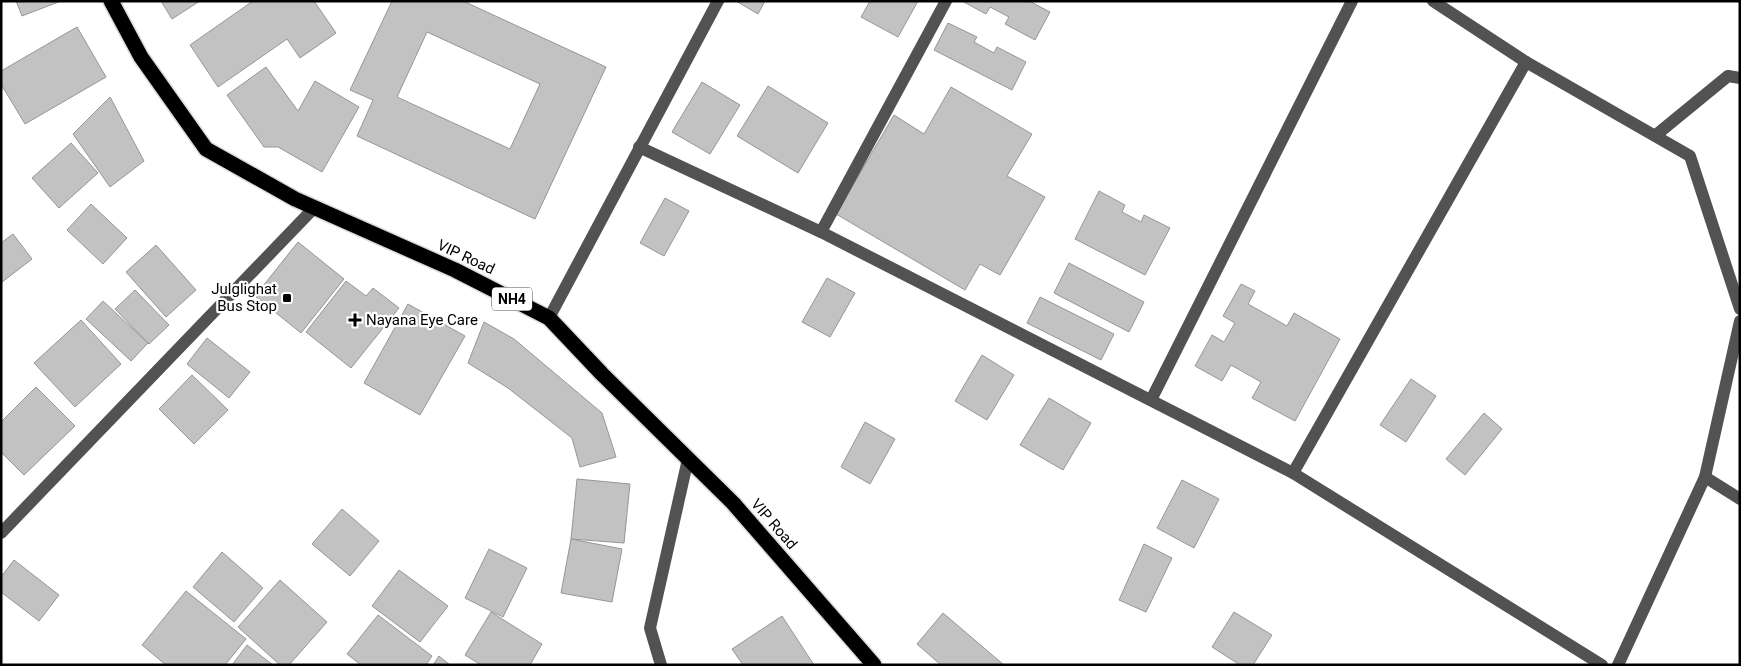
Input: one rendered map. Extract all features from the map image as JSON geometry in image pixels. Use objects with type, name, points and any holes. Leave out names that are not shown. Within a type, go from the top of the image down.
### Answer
[{"type":"highway","name":"VIP Road","points":[[111,1],[141,57],[206,149],[314,208],[454,270],[549,318],[602,374],[733,503],[874,665]]},
{"type":"street","points":[[549,318],[718,1]]},
{"type":"street","points":[[821,232],[946,1]]},
{"type":"street","points":[[1151,400],[1352,1]]},
{"type":"street","points":[[1433,1],[1526,62],[1690,156],[1740,309]]},
{"type":"street","points":[[1293,473],[1526,62]]},
{"type":"street","points":[[1656,135],[1728,76],[1740,78]]},
{"type":"street","points":[[640,147],[821,232],[1293,473],[1602,665]]},
{"type":"street","points":[[1,533],[314,208]]},
{"type":"street","points":[[1618,665],[1705,477],[1740,321]]},
{"type":"street","points":[[661,665],[650,628],[688,459]]},
{"type":"street","points":[[1705,477],[1740,500]]},
{"type":"building","points":[[16,1],[61,1],[22,16]]},
{"type":"building","points":[[161,1],[200,1],[172,19]]},
{"type":"building","points":[[253,1],[314,1],[336,33],[300,58],[287,39],[218,87],[190,45]]},
{"type":"building","points":[[392,1],[463,1],[606,67],[535,219],[357,136],[373,100],[350,90]],"holes":[[[427,32],[540,84],[510,149],[397,97]]]},
{"type":"building","points":[[736,1],[765,1],[758,14]]},
{"type":"building","points":[[870,1],[918,1],[898,37],[861,17]]},
{"type":"building","points":[[962,1],[1029,1],[1050,12],[1035,40],[1005,24],[1009,17],[990,7],[986,14]]},
{"type":"building","points":[[948,23],[977,37],[974,42],[994,53],[997,47],[1026,62],[1012,90],[934,50]]},
{"type":"building","points":[[77,27],[106,77],[25,124],[1,84],[1,71]]},
{"type":"building","points":[[266,67],[298,111],[315,81],[359,107],[322,172],[278,147],[264,147],[227,95]]},
{"type":"building","points":[[702,82],[740,105],[710,154],[672,132]]},
{"type":"building","points":[[768,86],[828,123],[798,173],[737,136]]},
{"type":"building","points":[[951,87],[1032,134],[1007,176],[1045,197],[1000,275],[980,264],[965,290],[836,214],[894,115],[924,134]]},
{"type":"building","points":[[110,97],[144,161],[110,187],[73,134]]},
{"type":"building","points":[[71,143],[98,173],[59,208],[32,178]]},
{"type":"building","points":[[1099,191],[1125,205],[1122,212],[1141,222],[1144,215],[1170,228],[1145,275],[1075,239]]},
{"type":"building","points":[[665,198],[689,211],[664,256],[640,243]]},
{"type":"building","points":[[91,204],[127,238],[103,264],[67,230]]},
{"type":"building","points":[[13,234],[32,259],[1,283],[1,243]]},
{"type":"building","points":[[298,242],[344,279],[301,333],[255,296]]},
{"type":"building","points":[[156,245],[196,290],[166,317],[126,272]]},
{"type":"building","points":[[1069,263],[1144,302],[1129,332],[1054,293]]},
{"type":"building","points":[[827,278],[855,293],[830,337],[802,322]]},
{"type":"building","points":[[346,281],[366,296],[373,288],[399,308],[351,368],[306,332]]},
{"type":"building","points":[[1241,284],[1255,291],[1248,304],[1287,326],[1294,313],[1340,339],[1295,421],[1252,398],[1261,382],[1231,365],[1222,381],[1195,366],[1212,335],[1224,342],[1235,323],[1223,316]]},
{"type":"building","points":[[135,290],[169,325],[149,344],[115,309]]},
{"type":"building","points":[[1040,297],[1114,334],[1101,360],[1027,323]]},
{"type":"building","points":[[103,301],[148,343],[131,361],[86,319]]},
{"type":"building","points":[[408,304],[465,336],[420,415],[364,383]]},
{"type":"building","points":[[81,320],[121,364],[75,407],[34,363]]},
{"type":"building","points":[[484,322],[514,339],[602,413],[616,457],[580,467],[572,438],[508,388],[468,363]]},
{"type":"building","points":[[207,338],[250,372],[229,398],[187,364]]},
{"type":"building","points":[[982,355],[1014,375],[987,420],[955,401]]},
{"type":"building","points":[[192,375],[228,410],[194,444],[159,409]]},
{"type":"building","points":[[1411,379],[1436,396],[1406,442],[1380,425]]},
{"type":"building","points":[[36,387],[75,426],[24,475],[1,452],[1,422]]},
{"type":"building","points":[[1049,398],[1091,423],[1063,470],[1020,445]]},
{"type":"building","points":[[1484,413],[1502,429],[1465,475],[1446,459]]},
{"type":"building","points":[[865,422],[895,439],[870,484],[841,467]]},
{"type":"building","points":[[577,479],[630,484],[624,543],[571,539]]},
{"type":"building","points":[[1182,480],[1219,499],[1194,548],[1157,528]]},
{"type":"building","points":[[342,509],[379,541],[350,576],[312,544]]},
{"type":"building","points":[[571,539],[622,549],[612,602],[561,593]]},
{"type":"building","points":[[1144,544],[1172,558],[1146,612],[1119,600]]},
{"type":"building","points":[[489,549],[527,568],[503,617],[465,598]]},
{"type":"building","points":[[222,552],[263,588],[234,622],[193,587]]},
{"type":"building","points":[[14,560],[59,595],[39,621],[1,592],[1,577]]},
{"type":"building","points":[[399,570],[448,606],[420,642],[372,606]]},
{"type":"building","points":[[280,580],[327,622],[289,665],[280,665],[238,627]]},
{"type":"building","points":[[186,591],[246,639],[225,665],[166,665],[142,645]]},
{"type":"building","points":[[491,612],[542,644],[530,665],[481,665],[465,655]]},
{"type":"building","points":[[1234,612],[1272,635],[1253,665],[1240,665],[1212,647]]},
{"type":"building","points":[[943,613],[1004,665],[941,665],[917,644]]},
{"type":"building","points":[[378,615],[432,656],[426,665],[361,665],[347,654]]},
{"type":"building","points":[[782,616],[814,665],[743,665],[732,649]]},
{"type":"building","points":[[247,645],[273,665],[232,665]]},
{"type":"building","points":[[439,656],[450,665],[433,665]]},
{"type":"place","name":"Julglighat Bus Stop","points":[[287,298]]},
{"type":"place","name":"Nayana Eye Care","points":[[355,320]]}]
